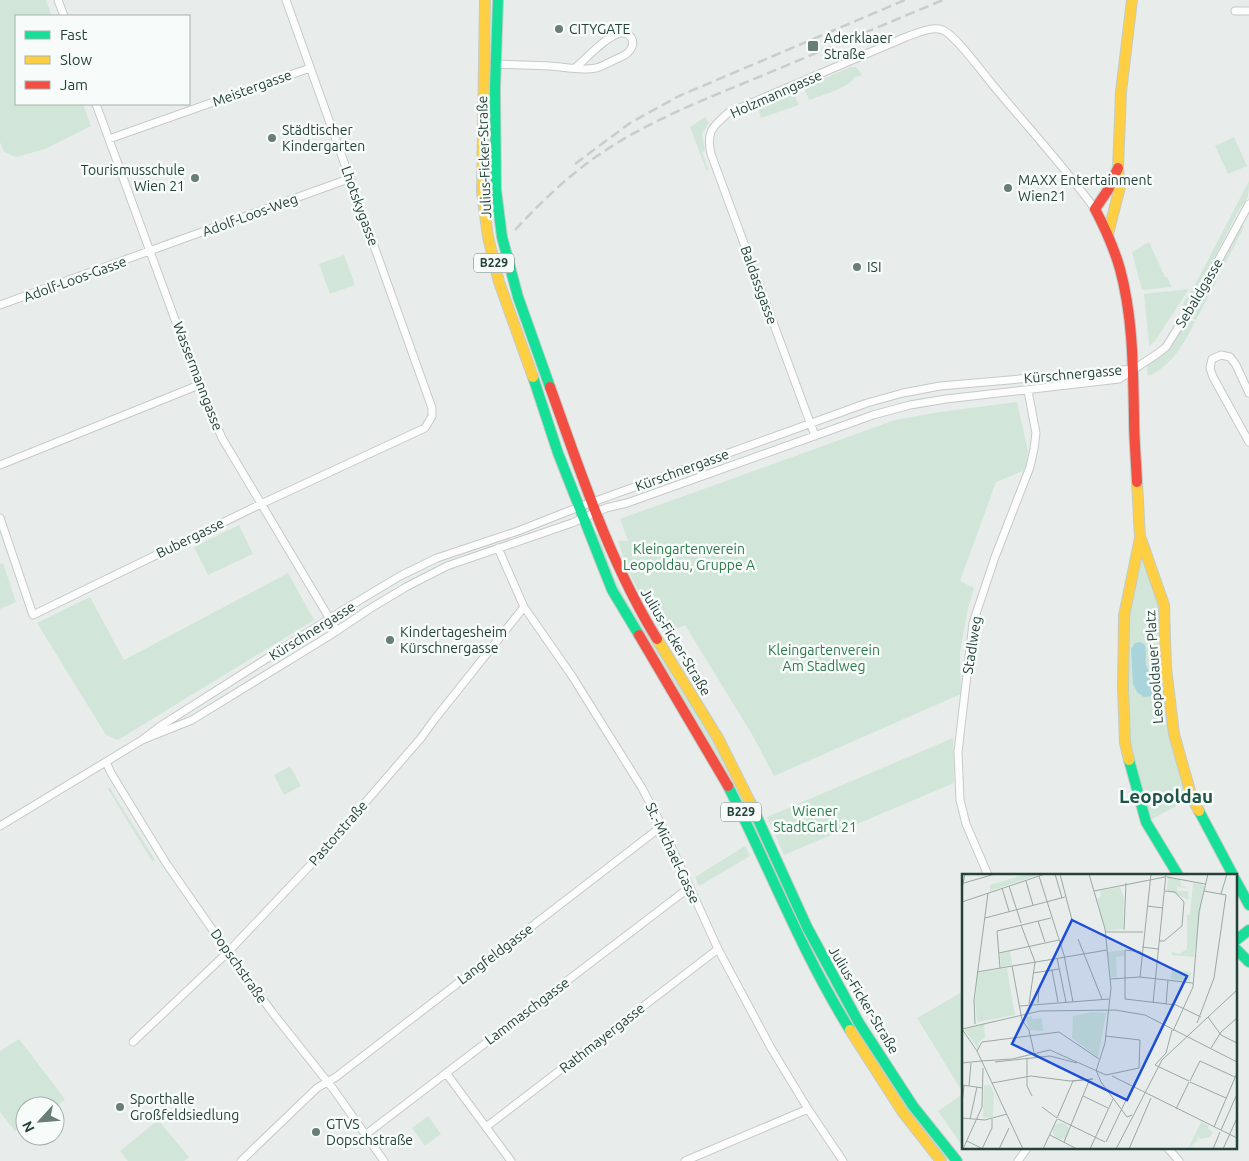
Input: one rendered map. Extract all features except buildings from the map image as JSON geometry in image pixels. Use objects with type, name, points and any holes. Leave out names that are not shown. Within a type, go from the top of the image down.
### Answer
[{"type":"main road","name":"Julius-Ficker-Straße","points":[[485,0],[482,192],[492,260],[546,413],[558,453],[579,507],[612,590],[718,766],[779,896],[836,1006],[859,1046],[899,1106],[941,1161]]},
{"type":"main road","name":"Julius-Ficker-Straße","points":[[498,0],[495,64],[496,190],[502,237],[518,297],[594,507],[626,584],[736,771],[803,920],[854,1015],[914,1106],[957,1161]]},
{"type":"main road","points":[[1108,234],[1120,187],[1118,168],[1122,92],[1132,0]]},
{"type":"main road","points":[[484,64],[495,64]]},
{"type":"main road","points":[[1096,210],[1118,168]]},
{"type":"main road","points":[[1096,210],[1110,206],[1117,199]]},
{"type":"main road","points":[[1096,210],[1114,248],[1125,291],[1134,369]]},
{"type":"main road","name":"Leopoldauer Platz","points":[[1134,369],[1134,417],[1140,538],[1124,616],[1123,688],[1125,742],[1146,822],[1177,874]]},
{"type":"main road","name":"Leopoldauer Platz","points":[[1140,538],[1164,604],[1166,668],[1174,734],[1192,798],[1232,874]]},
{"type":"main road","points":[[1236,881],[1249,905]]},
{"type":"main road","points":[[1236,940],[1249,930]]},
{"type":"main road","points":[[1236,949],[1249,962]]},
{"type":"street","points":[[58,0],[64,15]]},
{"type":"street","name":"Lhotskygasse","points":[[286,0],[351,178],[433,413]]},
{"type":"street","points":[[1235,11],[1249,11]]},
{"type":"street","name":"Holzmanngasse","points":[[710,132],[728,113],[934,28],[949,34],[976,64],[1072,178],[1096,210]]},
{"type":"street","points":[[495,64],[575,68],[596,68],[630,53],[633,47],[633,40],[628,34],[623,32],[617,34],[607,40],[575,68]]},
{"type":"street","name":"Meistergasse","points":[[109,139],[310,68]]},
{"type":"street","name":"Wassermanngasse","points":[[96,105],[199,386],[222,438],[337,631]]},
{"type":"street","name":"Baldassgasse","points":[[710,132],[708,142],[711,154],[815,436]]},
{"type":"street","name":"Adolf-Loos-Weg","points":[[150,252],[351,178]]},
{"type":"street","name":"Sebaldgasse","points":[[1134,369],[1159,352],[1169,341],[1206,282],[1249,204]]},
{"type":"street","name":"Adolf-Loos-Gasse","points":[[0,305],[150,252]]},
{"type":"street","points":[[1249,392],[1247,384],[1230,357],[1221,355],[1212,358],[1210,368],[1213,376],[1249,442]]},
{"type":"street","name":"Kürschnergasse","points":[[142,740],[192,720],[406,587],[447,566],[584,519],[594,507],[810,424],[867,403],[903,393],[940,386],[1134,369]]},
{"type":"street","name":"Kürschnergasse","points":[[0,826],[142,740],[159,727],[329,619],[400,576],[437,558],[518,531],[579,507],[627,503],[873,415],[910,405],[946,399],[1119,379],[1134,369]]},
{"type":"street","points":[[0,465],[199,386]]},
{"type":"street","name":"Stadlweg","points":[[988,874],[966,824],[960,800],[958,752],[973,622],[995,557],[1030,467],[1034,448],[1036,433],[1028,391]]},
{"type":"street","name":"Bubergasse","points":[[0,518],[33,615],[261,504],[425,428],[433,413]]},
{"type":"street","name":"St.-Michael-Gasse","points":[[498,548],[524,607],[572,676],[627,762],[662,826],[718,949],[771,1048],[808,1109],[843,1161]]},
{"type":"street","name":"Pastorstraße","points":[[133,1042],[228,952],[318,857],[415,745],[524,607]]},
{"type":"street","name":"Dopschstraße","points":[[106,762],[166,862],[228,952],[327,1082],[384,1161]]},
{"type":"street","name":"Langfeldgasse","points":[[241,1161],[317,1088],[336,1077],[662,826]]},
{"type":"street","name":"Lammaschgasse","points":[[365,1135],[690,887]]},
{"type":"street","name":"Rathmayergasse","points":[[486,1127],[718,949]]},
{"type":"street","points":[[446,1073],[511,1161]]},
{"type":"street","points":[[685,1161],[808,1109]]},
{"type":"street","points":[[1018,1161],[1027,1148]]},
{"type":"street","points":[[1168,1148],[1179,1161]]},
{"type":"green space","points":[[0,0],[46,0],[52,15],[15,15],[15,105],[83,105],[91,126],[45,149],[16,157],[4,152],[0,142]]},
{"type":"green space","points":[[851,67],[856,67],[862,75],[855,77],[841,88],[809,100],[805,90],[806,86]]},
{"type":"green space","points":[[793,93],[799,105],[761,118],[758,108],[760,105]]},
{"type":"green space","points":[[705,117],[709,123],[702,134],[705,151],[702,152],[708,169],[707,172],[690,127]]},
{"type":"green space","points":[[1234,137],[1247,166],[1228,174],[1215,146]]},
{"type":"green space","points":[[1249,181],[1247,199],[1240,208],[1209,268],[1186,307],[1182,305],[1198,279]]},
{"type":"green space","points":[[1241,225],[1244,227],[1196,320],[1190,317],[1220,265]]},
{"type":"green space","points":[[1149,242],[1165,277],[1167,277],[1172,287],[1142,290],[1132,252]]},
{"type":"green space","points":[[344,255],[355,285],[330,294],[319,264]]},
{"type":"green space","points":[[1189,289],[1155,341],[1149,346],[1144,294]]},
{"type":"green space","points":[[1189,319],[1195,322],[1176,354],[1164,366],[1148,376],[1147,366],[1170,348]]},
{"type":"green space","points":[[1017,402],[1028,451],[1025,470],[996,482],[960,581],[974,588],[967,613],[960,653],[961,694],[774,776],[753,736],[685,625],[664,634],[650,612],[622,554],[618,541],[628,541],[620,519],[895,420]]},
{"type":"green space","points":[[239,525],[253,554],[208,575],[194,547]]},
{"type":"green space","points":[[598,534],[614,577],[626,600],[714,741],[736,782],[805,931],[952,1161],[948,1161],[916,1121],[881,1072],[844,1012],[780,889],[623,602],[595,535]]},
{"type":"green space","points":[[1140,538],[1164,605],[1174,734],[1192,798],[1146,822],[1125,743],[1124,616]]},
{"type":"green space","points":[[3,563],[16,602],[0,609],[0,564]]},
{"type":"green space","points":[[288,573],[314,620],[118,740],[106,735],[37,623],[90,597],[124,660]]},
{"type":"green space","name":"Wiener StadtGartl 21","points":[[953,738],[954,783],[784,855],[767,817]]},
{"type":"green space","points":[[290,766],[301,786],[284,795],[274,775]]},
{"type":"green space","points":[[110,788],[155,860],[152,861],[108,789]]},
{"type":"green space","points":[[745,846],[750,856],[699,886],[695,877]]},
{"type":"green space","points":[[962,992],[962,1087],[960,1088],[917,1018]]},
{"type":"green space","points":[[19,1039],[63,1096],[15,1096],[15,1131],[0,1112],[0,1051]]},
{"type":"green space","points":[[962,1095],[962,1146],[938,1111]]},
{"type":"green space","points":[[428,1116],[441,1134],[425,1146],[412,1128]]},
{"type":"green space","points":[[158,1120],[189,1157],[184,1161],[128,1161],[120,1151]]},
{"type":"water","points":[[1140,642],[1145,645],[1146,665],[1158,688],[1153,696],[1144,697],[1137,692],[1133,684],[1131,649],[1135,643]]},
{"type":"railway","points":[[575,164],[630,123],[679,96],[905,0]]},
{"type":"railway","points":[[515,230],[546,198],[579,169],[645,127],[711,97],[943,0]]},
{"type":"traffic: fast","points":[[498,0],[495,89],[496,190],[502,237],[518,297],[550,387]]},
{"type":"traffic: fast","points":[[533,377],[558,453],[612,590],[639,635]]},
{"type":"traffic: fast","points":[[1129,760],[1146,822],[1177,874]]},
{"type":"traffic: fast","points":[[728,786],[816,971],[850,1030]]},
{"type":"traffic: fast","points":[[750,802],[807,927],[859,1023],[913,1106],[957,1161]]},
{"type":"traffic: fast","points":[[1199,811],[1232,874]]},
{"type":"traffic: fast","points":[[1236,881],[1249,905]]},
{"type":"traffic: fast","points":[[1236,940],[1249,930]]},
{"type":"traffic: fast","points":[[1236,949],[1249,962]]},
{"type":"traffic: slow","points":[[485,0],[482,192],[488,237],[499,282],[533,377]]},
{"type":"traffic: slow","points":[[1108,234],[1120,187],[1118,168],[1121,92],[1132,0]]},
{"type":"traffic: slow","points":[[1129,760],[1125,743],[1123,688],[1124,616],[1140,538],[1137,482]]},
{"type":"traffic: slow","points":[[1141,539],[1164,605],[1166,668],[1174,734],[1192,798],[1199,811]]},
{"type":"traffic: slow","points":[[657,639],[718,738],[750,802]]},
{"type":"traffic: slow","points":[[850,1030],[902,1111],[941,1161]]},
{"type":"traffic: jam","points":[[1118,168],[1108,190],[1095,209],[1118,261],[1128,305],[1133,361],[1137,482]]},
{"type":"traffic: jam","points":[[550,387],[610,548],[624,579],[657,639]]},
{"type":"traffic: jam","points":[[639,635],[728,786]]},
{"type":"place","name":"CITYGATE","points":[[559,29]]},
{"type":"place","name":"Aderklaaer Straße","points":[[813,46]]},
{"type":"place","name":"Städtischer Kindergarten","points":[[272,138]]},
{"type":"place","name":"Tourismusschule Wien 21","points":[[195,178]]},
{"type":"place","name":"MAXX Entertainment Wien21","points":[[1008,188]]},
{"type":"place","name":"ISI","points":[[857,267]]},
{"type":"place","name":"Kindertagesheim Kürschnergasse","points":[[390,640]]},
{"type":"place","name":"Sporthalle Großfeldsiedlung","points":[[120,1107]]},
{"type":"place","name":"GTVS Dopschstraße","points":[[316,1132]]},
{"type":"district","name":"Leopoldau","points":[[1166,796]]},
{"type":"park label","name":"Kleingartenverein Leopoldau, Gruppe A","points":[[689,558]]},
{"type":"park label","name":"Kleingartenverein Am Stadlweg","points":[[824,658]]}]
